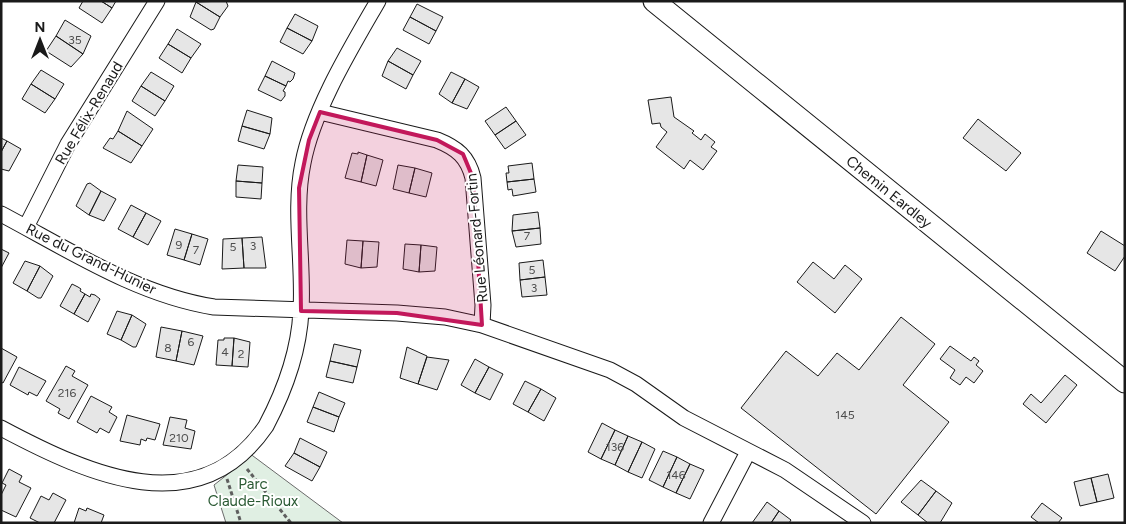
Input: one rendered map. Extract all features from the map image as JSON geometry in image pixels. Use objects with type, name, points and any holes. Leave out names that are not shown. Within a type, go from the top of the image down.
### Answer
[{"type":"main road","name":"Chemin Eardley","points":[[654,1],[1125,382]]},
{"type":"street","name":"Rue Félix-Renaud","points":[[26,227],[68,144],[157,1]]},
{"type":"street","points":[[1,428],[91,475],[134,490],[171,495],[191,493],[214,485],[242,463],[262,434],[279,402],[290,375],[301,311],[299,188],[308,140],[320,112],[378,1]]},
{"type":"street","name":"Rue Léonard-Fortin","points":[[320,112],[436,140],[452,146],[470,164],[473,178],[483,304],[482,325]]},
{"type":"street","name":"Rue du Grand-Hunier","points":[[1,214],[127,280],[185,303],[214,307],[397,313],[445,318],[482,325],[610,370],[636,384],[684,418],[785,470],[863,523]]},
{"type":"street","points":[[711,523],[748,452]]},
{"type":"path","points":[[242,463],[291,523]]},
{"type":"path","points":[[226,476],[241,523]]},
{"type":"highlighted area","points":[[320,112],[437,140],[463,154],[473,178],[482,325],[397,313],[301,311],[299,188],[309,140]]},
{"type":"green space","name":"Parc Claude-Rioux","points":[[249,453],[343,523],[226,523],[214,485],[242,463]]},
{"type":"building","points":[[83,1],[101,1],[112,8],[102,23],[79,8]]},
{"type":"building","points":[[101,1],[116,1],[112,8]]},
{"type":"building","points":[[226,1],[228,6],[220,17],[196,2]]},
{"type":"building","points":[[196,2],[220,17],[214,29],[211,30],[190,17]]},
{"type":"building","points":[[417,4],[443,17],[436,31],[410,17]]},
{"type":"building","points":[[295,14],[318,26],[312,41],[287,28]]},
{"type":"building","points":[[410,17],[436,31],[429,44],[403,30]]},
{"type":"building","points":[[65,20],[91,36],[83,54],[56,36]]},
{"type":"building","points":[[287,28],[312,41],[303,54],[280,42]]},
{"type":"building","points":[[177,29],[201,44],[191,58],[168,44]]},
{"type":"building","points":[[56,36],[83,54],[71,67],[46,51]]},
{"type":"building","points":[[168,44],[191,58],[182,73],[159,58]]},
{"type":"building","points":[[397,48],[421,61],[413,75],[388,61]]},
{"type":"building","points":[[272,61],[295,73],[293,79],[290,82],[288,81],[286,86],[265,76]]},
{"type":"building","points":[[388,61],[413,75],[406,89],[382,76]]},
{"type":"building","points":[[41,70],[64,84],[55,99],[31,84]]},
{"type":"building","points":[[151,72],[174,86],[165,101],[141,86]]},
{"type":"building","points":[[451,72],[465,79],[452,103],[439,94]]},
{"type":"building","points":[[265,76],[286,86],[283,91],[285,96],[281,101],[258,90]]},
{"type":"building","points":[[465,79],[479,87],[467,109],[452,103]]},
{"type":"building","points":[[31,84],[55,99],[45,113],[22,99]]},
{"type":"building","points":[[141,86],[165,101],[155,116],[132,101]]},
{"type":"building","points":[[671,97],[674,117],[694,131],[692,133],[701,140],[705,134],[715,142],[711,147],[717,151],[703,170],[690,160],[684,169],[656,147],[667,132],[661,127],[660,123],[652,124],[648,100]]},
{"type":"building","points":[[506,107],[516,121],[495,135],[485,121]]},
{"type":"building","points":[[247,110],[272,118],[270,134],[242,126]]},
{"type":"building","points":[[127,111],[153,129],[142,146],[118,131]]},
{"type":"building","points":[[978,119],[1021,153],[1006,171],[963,138]]},
{"type":"building","points":[[516,121],[526,135],[505,149],[495,135]]},
{"type":"building","points":[[242,126],[270,134],[264,149],[238,141]]},
{"type":"building","points":[[118,131],[142,146],[131,163],[103,148],[110,138],[113,139]]},
{"type":"building","points":[[1,138],[7,141],[1,152]]},
{"type":"building","points":[[7,141],[21,149],[9,171],[1,169],[1,152]]},
{"type":"building","points":[[358,152],[367,155],[361,182],[345,178],[352,153],[358,154]]},
{"type":"building","points":[[367,155],[383,160],[376,186],[361,182]]},
{"type":"building","points":[[532,163],[534,179],[507,182],[506,173],[509,173],[508,166]]},
{"type":"building","points":[[238,165],[263,167],[262,183],[236,181]]},
{"type":"building","points":[[398,165],[415,168],[409,193],[393,189]]},
{"type":"building","points":[[415,168],[432,173],[426,197],[409,193]]},
{"type":"building","points":[[534,179],[536,192],[513,196],[512,189],[508,190],[507,182]]},
{"type":"building","points":[[236,181],[262,183],[261,199],[236,197]]},
{"type":"building","points":[[90,183],[101,191],[89,215],[76,206],[87,184]]},
{"type":"building","points":[[101,191],[116,199],[104,221],[89,215]]},
{"type":"building","points":[[131,205],[146,213],[133,237],[118,229]]},
{"type":"building","points":[[538,212],[540,228],[512,231],[513,215]]},
{"type":"building","points":[[146,213],[161,221],[148,245],[133,237]]},
{"type":"building","points":[[540,228],[541,244],[516,247],[512,231]]},
{"type":"building","points":[[175,229],[192,234],[184,260],[167,255]]},
{"type":"building","points":[[1101,231],[1125,246],[1125,256],[1115,271],[1087,253]]},
{"type":"building","points":[[192,234],[208,239],[200,265],[184,260]]},
{"type":"building","points":[[262,237],[266,268],[244,268],[242,238]]},
{"type":"building","points":[[242,238],[244,268],[222,269],[223,239]]},
{"type":"building","points":[[347,240],[363,241],[361,268],[345,264]]},
{"type":"building","points":[[363,241],[379,242],[377,267],[361,268]]},
{"type":"building","points":[[405,244],[421,245],[419,272],[403,269]]},
{"type":"building","points":[[421,245],[437,247],[435,271],[419,272]]},
{"type":"building","points":[[1,249],[9,253],[1,268]]},
{"type":"building","points":[[543,260],[545,277],[520,280],[519,263]]},
{"type":"building","points":[[25,261],[40,266],[27,291],[13,283]]},
{"type":"building","points":[[813,262],[834,279],[845,265],[862,279],[835,313],[797,282]]},
{"type":"building","points":[[40,266],[53,276],[41,298],[38,298],[27,291]]},
{"type":"building","points":[[545,277],[547,295],[522,297],[520,280]]},
{"type":"building","points":[[72,284],[81,289],[80,291],[85,294],[74,314],[60,306]]},
{"type":"building","points":[[85,294],[90,297],[91,294],[95,295],[100,299],[88,322],[74,314]]},
{"type":"building","points":[[117,311],[132,315],[121,340],[107,334]]},
{"type":"building","points":[[132,315],[146,324],[136,347],[121,340]]},
{"type":"building","points":[[901,317],[935,344],[903,385],[949,422],[876,514],[741,408],[786,351],[818,376],[837,353],[859,370]]},
{"type":"building","points":[[161,327],[182,331],[176,361],[156,357]]},
{"type":"building","points":[[182,331],[203,336],[194,365],[176,361]]},
{"type":"building","points":[[224,338],[234,338],[232,366],[216,365],[218,340],[224,340]]},
{"type":"building","points":[[234,338],[250,342],[248,367],[232,366]]},
{"type":"building","points":[[334,344],[361,350],[357,367],[330,361]]},
{"type":"building","points":[[950,346],[971,361],[974,357],[979,361],[976,365],[983,371],[974,383],[966,377],[960,385],[950,378],[955,370],[940,359]]},
{"type":"building","points":[[407,347],[427,356],[418,384],[400,378]]},
{"type":"building","points":[[1,348],[17,357],[3,383],[1,382]]},
{"type":"building","points":[[427,357],[449,360],[437,390],[418,384]]},
{"type":"building","points":[[475,359],[489,367],[475,393],[461,385]]},
{"type":"building","points":[[330,361],[357,367],[353,383],[326,377]]},
{"type":"building","points":[[66,366],[75,371],[72,376],[88,385],[69,419],[58,413],[60,409],[46,401]]},
{"type":"building","points":[[19,367],[46,381],[37,396],[29,392],[28,395],[10,385]]},
{"type":"building","points":[[489,367],[503,374],[490,400],[475,393]]},
{"type":"building","points":[[1065,375],[1077,385],[1046,423],[1023,404],[1031,394],[1041,403]]},
{"type":"building","points":[[525,381],[541,389],[528,412],[513,404]]},
{"type":"building","points":[[541,389],[556,398],[544,421],[528,412]]},
{"type":"building","points":[[319,392],[345,403],[339,417],[313,407]]},
{"type":"building","points":[[91,396],[112,407],[109,412],[117,417],[109,433],[100,428],[97,433],[77,422]]},
{"type":"building","points":[[313,407],[339,417],[334,432],[307,422]]},
{"type":"building","points":[[127,415],[160,424],[155,440],[147,438],[146,441],[141,439],[140,445],[120,441]]},
{"type":"building","points":[[170,417],[187,420],[185,428],[195,431],[191,449],[163,445]]},
{"type":"building","points":[[602,423],[615,430],[601,459],[588,452]]},
{"type":"building","points":[[615,430],[628,436],[615,465],[601,459]]},
{"type":"building","points":[[628,436],[642,442],[628,472],[615,465]]},
{"type":"building","points":[[300,438],[327,452],[320,467],[294,453]]},
{"type":"building","points":[[642,442],[655,449],[642,478],[628,472]]},
{"type":"building","points":[[663,451],[677,457],[663,487],[649,480]]},
{"type":"building","points":[[294,453],[320,467],[312,481],[285,466]]},
{"type":"building","points":[[677,457],[690,464],[676,493],[663,487]]},
{"type":"building","points":[[690,464],[704,470],[690,499],[676,493]]},
{"type":"building","points":[[9,469],[22,476],[19,482],[31,488],[16,517],[1,510],[1,495],[6,485],[2,483]]},
{"type":"building","points":[[1108,474],[1114,498],[1097,502],[1091,478]]},
{"type":"building","points":[[1091,478],[1097,502],[1080,506],[1074,482]]},
{"type":"building","points":[[921,480],[936,491],[918,515],[901,502]]},
{"type":"building","points":[[936,491],[952,503],[940,523],[928,523],[918,515]]},
{"type":"building","points":[[53,493],[66,500],[54,523],[40,523],[30,518],[41,496],[49,500]]},
{"type":"building","points":[[767,502],[779,511],[771,523],[752,523]]},
{"type":"building","points":[[1042,503],[1062,518],[1058,523],[1039,523],[1031,517]]},
{"type":"building","points":[[79,508],[86,511],[87,508],[104,515],[101,523],[74,523]]},
{"type":"building","points":[[779,511],[791,520],[789,523],[771,523]]}]
